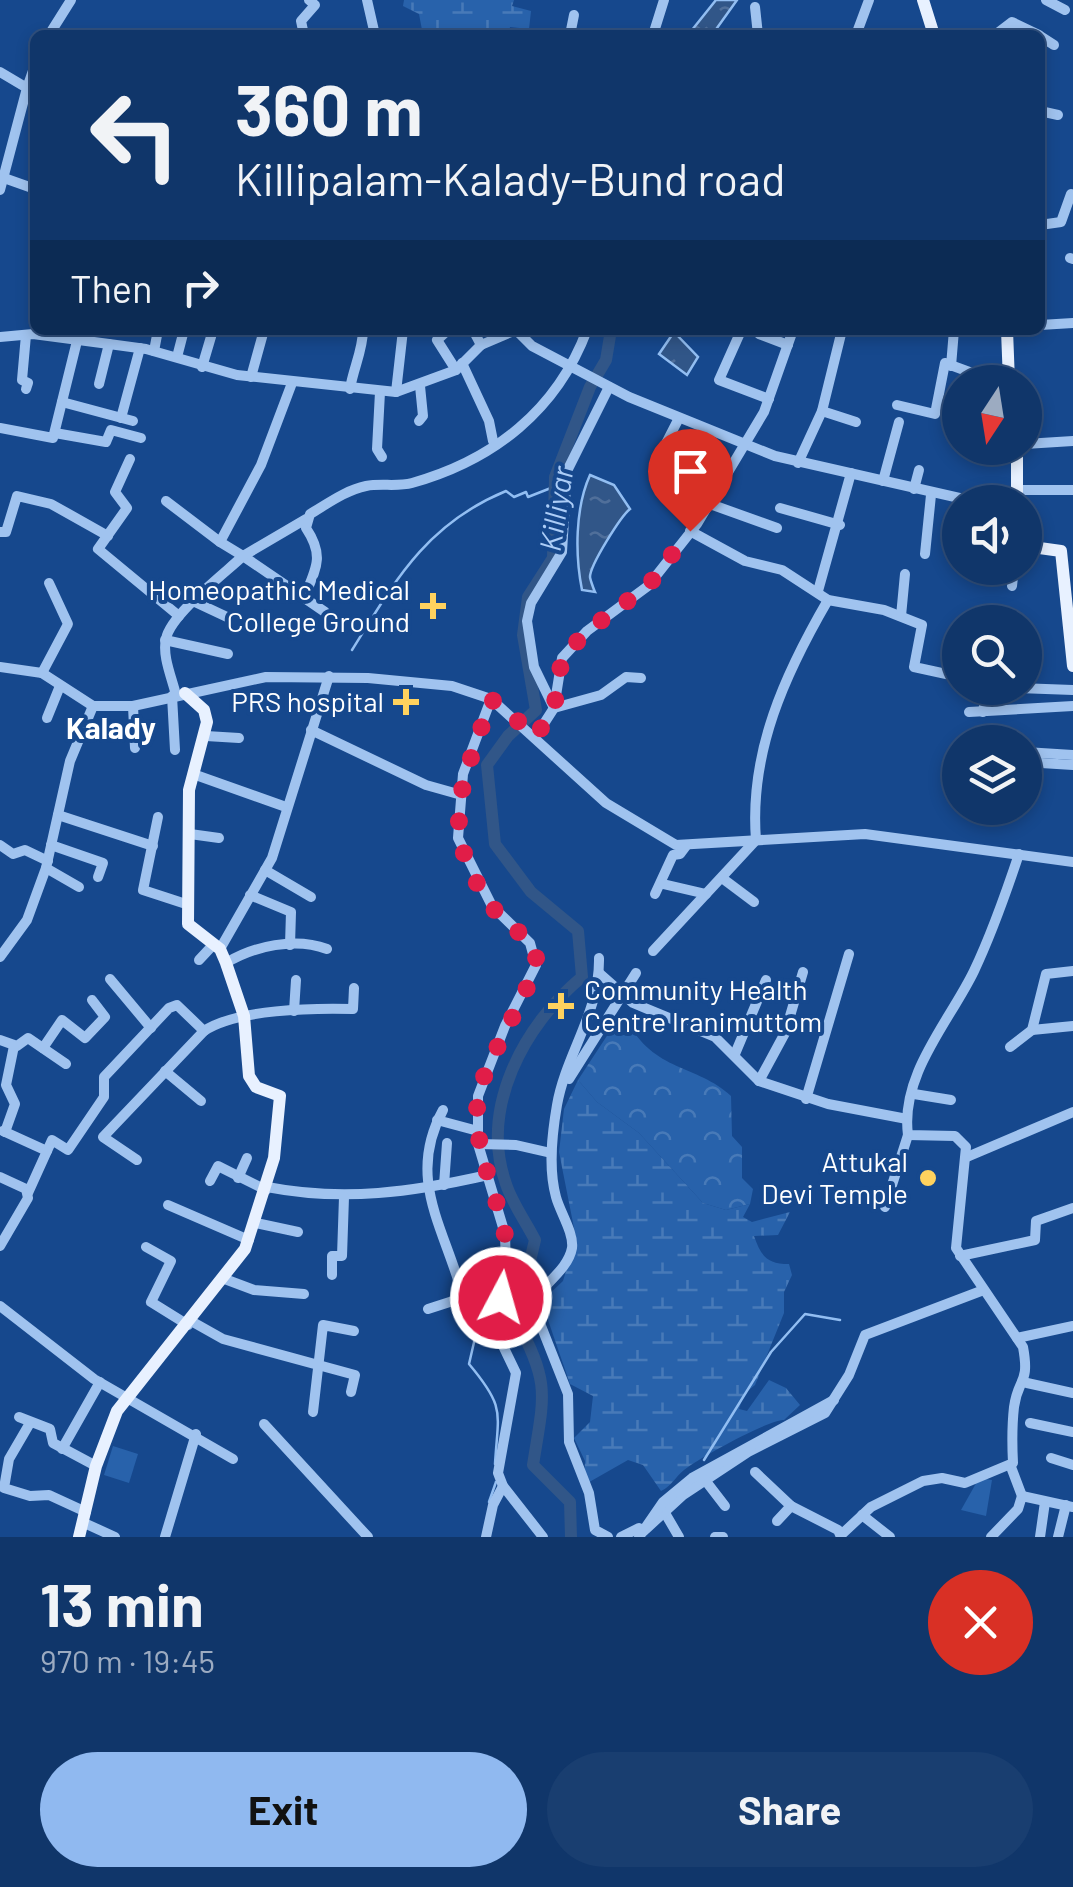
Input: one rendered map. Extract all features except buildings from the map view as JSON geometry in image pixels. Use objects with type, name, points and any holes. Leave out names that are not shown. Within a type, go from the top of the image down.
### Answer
[{"type":"main road","points":[[924,0],[933,30]]},
{"type":"main road","points":[[1007,335],[1008,365]]},
{"type":"main road","points":[[1042,548],[1067,551],[1073,666]]},
{"type":"main road","points":[[79,1537],[96,1466],[117,1411],[190,1323],[250,1240],[267,1188],[281,1108],[275,1091],[256,1087],[250,1076],[244,1016],[226,964],[216,947],[190,927],[188,790],[206,736],[204,710],[178,694]]},
{"type":"street","points":[[52,30],[72,0]]},
{"type":"street","points":[[303,30],[301,21],[316,5],[309,0]]},
{"type":"street","points":[[367,0],[375,30]]},
{"type":"street","points":[[655,30],[664,0]]},
{"type":"street","points":[[858,30],[868,0]]},
{"type":"street","points":[[1046,0],[1065,10]]},
{"type":"street","points":[[755,7],[757,30]]},
{"type":"street","points":[[571,30],[574,15]]},
{"type":"street","points":[[1002,30],[1012,22],[1029,30]]},
{"type":"street","points":[[1045,39],[1054,45]]},
{"type":"street","points":[[0,72],[30,88]]},
{"type":"street","points":[[30,92],[2,184],[30,188]]},
{"type":"street","points":[[1045,112],[1058,115]]},
{"type":"street","points":[[1045,224],[1061,222],[1071,194]]},
{"type":"street","points":[[1045,325],[1073,323]]},
{"type":"street","points":[[26,335],[22,380],[28,383],[26,389]]},
{"type":"street","points":[[0,337],[26,335],[140,348],[251,377],[396,392],[420,386],[459,367],[481,345],[504,335]]},
{"type":"street","points":[[0,428],[53,438],[85,335]]},
{"type":"street","points":[[154,351],[157,335]]},
{"type":"street","points":[[177,357],[183,335]]},
{"type":"street","points":[[202,367],[212,335]]},
{"type":"street","points":[[251,377],[263,335]]},
{"type":"street","points":[[350,389],[363,335]]},
{"type":"street","points":[[396,392],[402,335]]},
{"type":"street","points":[[442,335],[437,340],[459,367],[493,440]]},
{"type":"street","points":[[476,335],[481,345]]},
{"type":"street","points":[[521,335],[532,346],[577,366],[606,385],[745,444],[798,463],[942,497]]},
{"type":"street","points":[[175,750],[178,694],[165,640],[178,616],[243,556],[353,490],[408,485],[484,454],[520,429],[556,392],[577,366],[586,335]]},
{"type":"street","points":[[739,335],[719,380],[768,400]]},
{"type":"street","points":[[761,335],[788,345]]},
{"type":"street","points":[[534,734],[554,708],[562,658],[587,631],[648,586],[710,504],[768,400],[791,335]]},
{"type":"street","points":[[798,463],[822,411],[841,335]]},
{"type":"street","points":[[951,365],[954,335]]},
{"type":"street","points":[[100,384],[109,344]]},
{"type":"street","points":[[62,402],[127,420],[140,348]]},
{"type":"street","points":[[897,405],[936,414],[942,380]]},
{"type":"street","points":[[220,542],[272,439],[292,382]]},
{"type":"street","points":[[554,708],[534,668],[527,621],[532,603],[562,552],[567,471],[606,385]]},
{"type":"street","points":[[419,421],[423,416],[420,386]]},
{"type":"street","points":[[380,392],[377,449],[382,457]]},
{"type":"street","points":[[822,411],[856,422]]},
{"type":"street","points":[[660,455],[679,418]]},
{"type":"street","points":[[883,481],[899,422]]},
{"type":"street","points":[[684,471],[706,429]]},
{"type":"street","points":[[55,432],[106,442],[111,430],[142,438]]},
{"type":"street","points":[[1042,443],[1073,441]]},
{"type":"street","points":[[130,459],[115,492],[127,508],[98,549],[178,616]]},
{"type":"street","points":[[914,488],[919,470]]},
{"type":"street","points":[[818,591],[840,525],[851,473]]},
{"type":"street","points":[[1042,493],[1073,490]]},
{"type":"street","points":[[925,554],[931,495]]},
{"type":"street","points":[[0,532],[6,532],[17,496],[51,504],[108,536]]},
{"type":"street","points":[[166,501],[325,612]]},
{"type":"street","points":[[710,504],[777,528]]},
{"type":"street","points":[[780,508],[840,525]]},
{"type":"street","points":[[304,595],[320,559],[306,518]]},
{"type":"street","points":[[690,531],[745,561],[782,570],[828,600],[922,624],[914,667],[942,673]]},
{"type":"street","points":[[900,616],[905,574]]},
{"type":"street","points":[[42,674],[68,624],[49,584]]},
{"type":"street","points":[[653,951],[756,840],[755,792],[772,714],[800,646],[828,600]]},
{"type":"street","points":[[195,602],[227,617]]},
{"type":"street","points":[[165,640],[228,654]]},
{"type":"street","points":[[0,667],[42,674],[92,706],[133,706],[266,677],[328,676],[452,686],[491,699],[606,803],[656,834],[686,846],[865,834],[1073,862]]},
{"type":"street","points":[[199,960],[216,947],[264,870],[328,676]]},
{"type":"street","points":[[554,708],[601,695],[626,677],[640,678]]},
{"type":"street","points":[[47,718],[60,686]]},
{"type":"street","points":[[1042,689],[1073,690]]},
{"type":"street","points":[[491,699],[458,794],[458,838],[492,906],[530,943],[536,965],[488,1065],[478,1096],[478,1144],[505,1234],[506,1268],[495,1329],[516,1372],[498,1472],[503,1486],[543,1537]]},
{"type":"street","points":[[983,712],[984,705]]},
{"type":"street","points":[[1,953],[27,920],[47,864],[70,760],[92,706]]},
{"type":"street","points":[[133,706],[136,748]]},
{"type":"street","points":[[968,712],[1073,706]]},
{"type":"street","points":[[311,730],[426,786],[458,794]]},
{"type":"street","points":[[206,736],[239,738]]},
{"type":"street","points":[[1042,753],[1073,755]]},
{"type":"street","points":[[1042,763],[1073,766]]},
{"type":"street","points":[[193,774],[286,807]]},
{"type":"street","points":[[58,814],[153,846]]},
{"type":"street","points":[[158,817],[142,890],[188,905]]},
{"type":"street","points":[[190,834],[219,838]]},
{"type":"street","points":[[0,845],[13,854],[25,850],[79,886]]},
{"type":"street","points":[[52,845],[103,863],[98,877]]},
{"type":"street","points":[[655,894],[663,884],[672,854],[680,854],[686,846]]},
{"type":"street","points":[[885,1207],[908,1135],[907,1118],[926,1051],[956,1007],[976,966],[1019,854]]},
{"type":"street","points":[[264,870],[312,897]]},
{"type":"street","points":[[722,878],[754,902]]},
{"type":"street","points":[[663,884],[706,894]]},
{"type":"street","points":[[250,895],[291,912],[290,945]]},
{"type":"street","points":[[226,964],[248,950],[310,942],[327,949]]},
{"type":"street","points":[[806,1098],[849,954]]},
{"type":"street","points":[[598,958],[590,1018],[564,1083],[551,1152],[555,1194],[573,1245],[565,1266],[543,1284],[532,1303],[568,1394],[569,1442],[589,1493],[595,1530],[608,1537]]},
{"type":"street","points":[[1032,1030],[1046,974],[1073,971]]},
{"type":"street","points":[[759,1081],[785,1032],[803,972]]},
{"type":"street","points":[[599,973],[644,1009],[698,1028],[735,1054],[759,1081],[806,1098],[907,1118]]},
{"type":"street","points":[[564,1083],[598,1038],[621,992],[636,973]]},
{"type":"street","points":[[110,979],[151,1028]]},
{"type":"street","points":[[294,1010],[296,980]]},
{"type":"street","points":[[735,1054],[766,980]]},
{"type":"street","points":[[136,1160],[103,1137],[204,1031],[220,1020],[244,1016],[353,1009],[354,988]]},
{"type":"street","points":[[43,1048],[62,1020],[86,1038],[105,1017],[92,1000]]},
{"type":"street","points":[[0,1246],[27,1204],[28,1193],[52,1140],[68,1150],[104,1097],[104,1077],[177,1005],[204,1031]]},
{"type":"street","points":[[1010,1047],[1032,1030],[1073,1026]]},
{"type":"street","points":[[47,1151],[3,1131],[15,1104],[6,1085],[14,1046],[28,1038],[66,1064]]},
{"type":"street","points":[[0,1040],[14,1046]]},
{"type":"street","points":[[165,1071],[201,1101]]},
{"type":"street","points":[[914,1094],[951,1100]]},
{"type":"street","points":[[967,1157],[1073,1112]]},
{"type":"street","points":[[428,1308],[459,1299],[462,1293],[428,1189],[426,1150],[440,1115],[478,1131]]},
{"type":"street","points":[[908,1135],[961,1139],[967,1157],[961,1187],[960,1256],[1023,1346],[1027,1383],[1014,1403],[1011,1466],[1022,1496],[1018,1509],[991,1537]]},
{"type":"street","points":[[444,1185],[447,1142]]},
{"type":"street","points":[[478,1144],[551,1152]]},
{"type":"street","points":[[238,1178],[247,1158]]},
{"type":"street","points":[[210,1182],[218,1166],[267,1188],[344,1197],[428,1189],[488,1175]]},
{"type":"street","points":[[0,1177],[28,1193]]},
{"type":"street","points":[[332,1275],[332,1256],[342,1256],[344,1197]]},
{"type":"street","points":[[168,1205],[250,1240]]},
{"type":"street","points":[[960,1256],[1036,1240],[1036,1221],[1073,1208]]},
{"type":"street","points":[[256,1223],[298,1232]]},
{"type":"street","points":[[146,1246],[172,1261],[151,1302],[223,1339],[355,1375],[351,1392]]},
{"type":"street","points":[[222,1278],[254,1290],[304,1294]]},
{"type":"street","points":[[643,1532],[705,1480],[825,1413],[865,1335],[981,1291]]},
{"type":"street","points":[[0,1306],[100,1382],[196,1434],[232,1460]]},
{"type":"street","points":[[313,1412],[322,1325],[354,1331]]},
{"type":"street","points":[[1017,1338],[1073,1326]]},
{"type":"street","points":[[62,1449],[100,1382]]},
{"type":"street","points":[[1027,1383],[1073,1392]]},
{"type":"street","points":[[643,1532],[662,1502],[692,1478],[834,1400]]},
{"type":"street","points":[[96,1466],[53,1443],[50,1429],[24,1420],[9,1458],[4,1488],[30,1496],[48,1495],[115,1537]]},
{"type":"street","points":[[1030,1423],[1073,1432]]},
{"type":"street","points":[[264,1424],[368,1537]]},
{"type":"street","points":[[165,1537],[196,1434]]},
{"type":"street","points":[[1051,1458],[1073,1466]]},
{"type":"street","points":[[755,1472],[791,1506],[841,1536],[862,1515],[923,1481],[942,1478],[960,1484],[1011,1466]]},
{"type":"street","points":[[705,1480],[725,1506]]},
{"type":"street","points":[[486,1537],[503,1486]]},
{"type":"street","points":[[1022,1496],[1071,1503],[1058,1537]]},
{"type":"street","points":[[1040,1537],[1045,1502]]},
{"type":"street","points":[[777,1521],[791,1506]]},
{"type":"street","points":[[665,1512],[679,1537]]},
{"type":"street","points":[[862,1515],[890,1537]]},
{"type":"street","points":[[621,1537],[639,1528],[643,1532]]},
{"type":"street","points":[[715,1537],[723,1537]]},
{"type":"green space","points":[[404,0],[514,0],[512,6],[531,11],[529,29],[422,30],[419,14],[403,6]]},
{"type":"green space","points":[[618,1019],[626,1019],[649,1049],[663,1059],[731,1096],[732,1136],[742,1147],[742,1178],[753,1189],[750,1204],[726,1210],[703,1203],[639,1133],[597,1102],[578,1080]]},
{"type":"green space","points":[[578,1080],[597,1102],[639,1133],[703,1203],[726,1210],[750,1204],[743,1217],[752,1222],[790,1212],[778,1235],[754,1236],[766,1258],[789,1264],[792,1275],[784,1292],[784,1313],[755,1385],[744,1394],[739,1409],[747,1411],[769,1380],[786,1388],[800,1405],[784,1420],[704,1457],[661,1491],[643,1465],[628,1460],[584,1485],[585,1461],[574,1438],[590,1422],[593,1396],[570,1384],[548,1320],[546,1297],[563,1281],[576,1238],[559,1152],[564,1109]]},
{"type":"green space","points":[[113,1446],[138,1454],[129,1483],[104,1475]]},
{"type":"green space","points":[[979,1478],[992,1480],[986,1516],[961,1510]]},
{"type":"water","points":[[716,0],[737,0],[716,30],[692,30]]},
{"type":"water","points":[[672,335],[677,335],[698,357],[687,375],[659,354]]},
{"type":"water","points":[[590,475],[614,485],[630,509],[595,562],[590,577],[595,592],[582,590],[578,562],[581,502]]},
{"type":"waterway","name":"Killiyar","points":[[571,1537],[570,1502],[533,1465],[542,1390],[535,1360],[516,1320],[535,1240],[506,1184],[498,1126],[512,1070],[525,1044],[542,1019],[582,977],[578,931],[531,892],[495,844],[487,765],[508,736],[536,710],[523,635],[528,597],[553,558],[555,477],[590,387],[606,360],[610,335]]},
{"type":"waterway","points":[[352,650],[415,557],[454,520],[506,491],[514,497],[526,492],[528,497],[556,486]]},
{"type":"waterway","points":[[505,1306],[526,1276]]},
{"type":"waterway","points":[[704,1460],[771,1352],[805,1314],[840,1320]]},
{"type":"waterway","points":[[490,1328],[475,1338],[469,1364],[489,1391],[497,1411],[495,1464]]},
{"type":"waterway","points":[[489,1502],[496,1482]]},
{"type":"place","name":"Homeopathic Medical College Ground","points":[[433,606]]},
{"type":"place","name":"PRS hospital","points":[[406,702]]},
{"type":"place","name":"Community Health Centre Iranimuttom","points":[[561,1006]]},
{"type":"place","name":"Attukal Devi Temple","points":[[928,1178]]},
{"type":"district","name":"Kalady","points":[[111,729]]},
{"type":"route","points":[[501,1298],[506,1268],[505,1234],[478,1144],[478,1096],[488,1065],[536,965],[536,953],[492,906],[458,838],[458,794],[491,699],[536,736],[551,717],[562,658],[587,631],[648,586],[690,531]]}]
